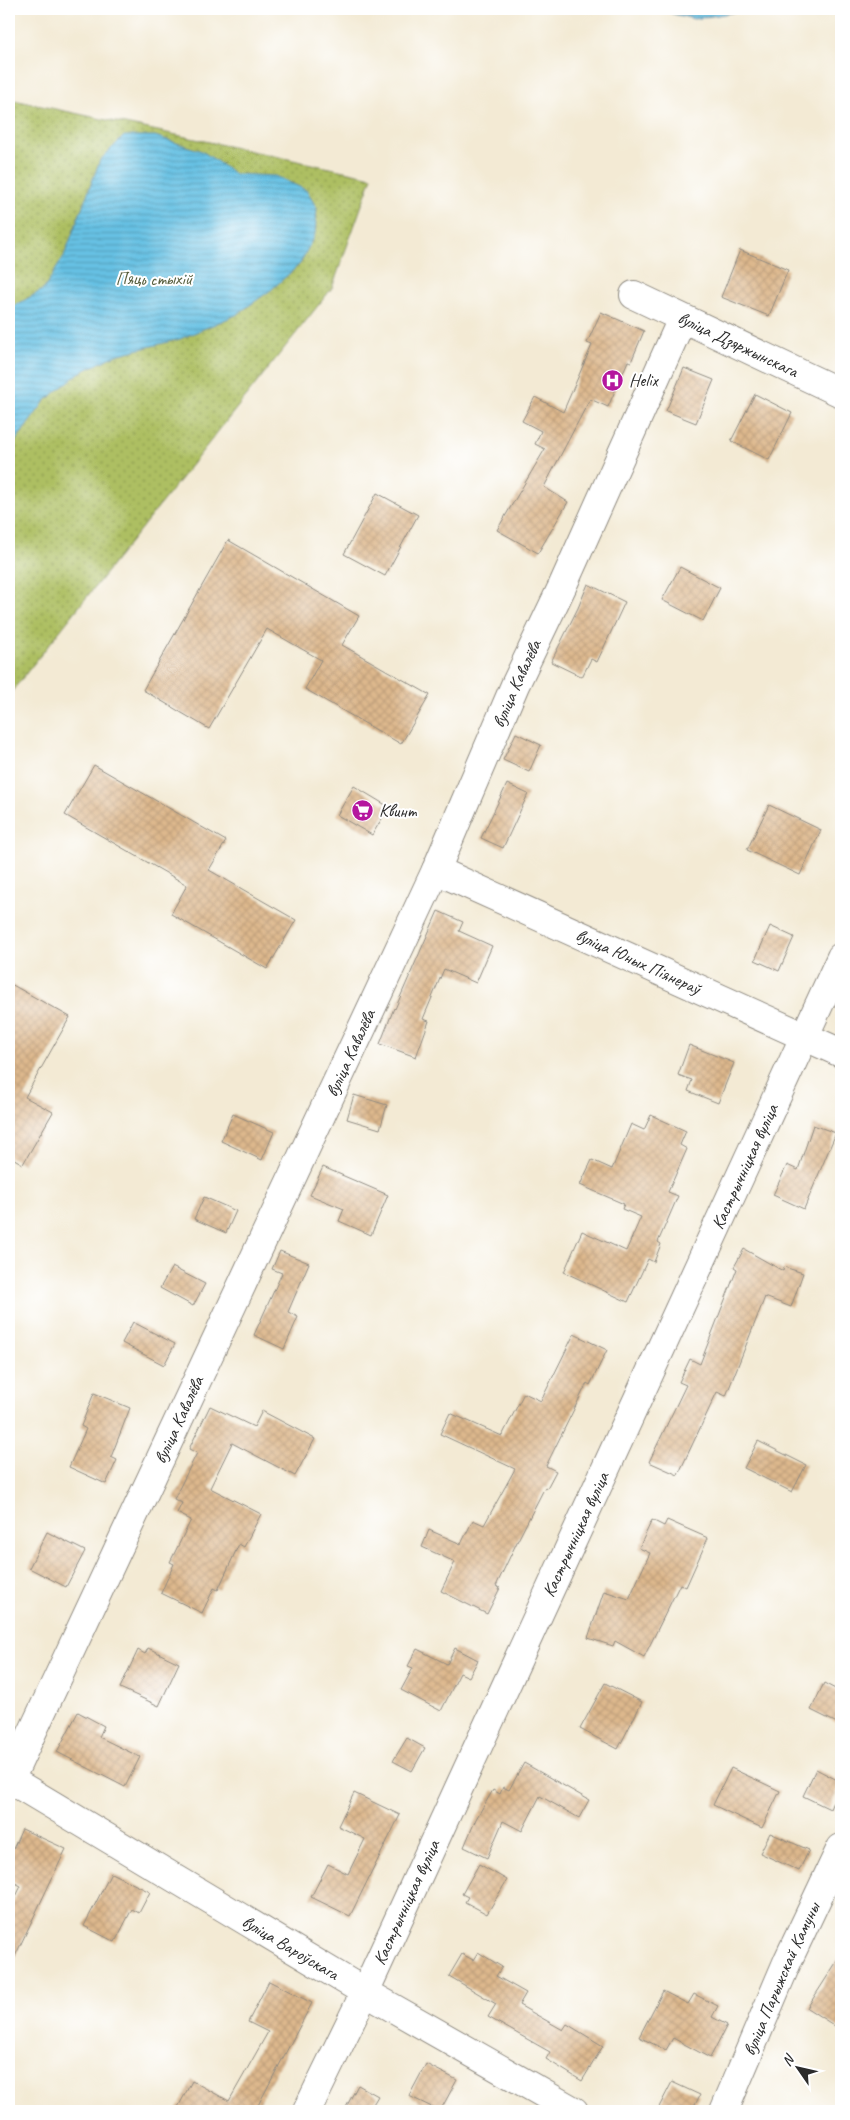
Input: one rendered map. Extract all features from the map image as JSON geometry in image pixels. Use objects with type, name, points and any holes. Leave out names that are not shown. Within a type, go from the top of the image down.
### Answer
[{"type":"street","name":"вуліца Дзяржынскага","points":[[634,295],[841,393]]},
{"type":"street","name":"вуліца Кавалёва","points":[[9,1780],[436,870],[515,685],[562,587],[682,319]]},
{"type":"street","name":"вуліца Юных Піянераў","points":[[436,870],[805,1035],[841,1053]]},
{"type":"street","name":"Кастрычніцкая вуліца","points":[[307,2111],[365,1992],[841,957]]},
{"type":"street","name":"вуліца Вароўскага","points":[[9,1780],[365,1992],[574,2111]]},
{"type":"street","name":"вуліца Парыжскай Камуны","points":[[724,2111],[788,1960],[841,1848]]},
{"type":"green space","name":"Пяць стыхій","points":[[9,99],[372,177],[332,288],[9,695]]},
{"type":"water","points":[[661,9],[753,9],[694,19]]},
{"type":"water","points":[[124,136],[155,136],[202,151],[235,174],[276,176],[306,190],[317,208],[315,234],[300,264],[271,290],[236,315],[180,339],[116,355],[79,373],[45,401],[9,450],[9,309],[44,289],[64,256],[100,160]]},
{"type":"building","points":[[740,250],[788,270],[769,316],[721,297]]},
{"type":"building","points":[[601,312],[644,331],[631,362],[628,361],[608,407],[590,399],[544,487],[568,502],[538,553],[497,530],[545,449],[535,444],[541,431],[522,421],[535,397],[563,412],[592,345],[587,343]]},
{"type":"building","points":[[684,368],[714,380],[696,423],[666,411]]},
{"type":"building","points":[[755,394],[792,413],[769,460],[731,441]]},
{"type":"building","points":[[377,493],[418,515],[385,576],[344,554]]},
{"type":"building","points":[[228,540],[359,616],[342,645],[430,695],[401,744],[305,689],[321,660],[267,629],[209,729],[143,690]]},
{"type":"building","points":[[680,567],[720,588],[703,621],[662,600]]},
{"type":"building","points":[[588,584],[625,602],[597,662],[591,659],[582,677],[551,662]]},
{"type":"building","points":[[516,733],[541,745],[529,772],[503,760]]},
{"type":"building","points":[[94,765],[226,841],[209,870],[296,920],[267,969],[171,914],[187,885],[65,815]]},
{"type":"building","points":[[507,784],[528,794],[503,848],[481,838]]},
{"type":"building","name":"Квинт","points":[[354,786],[389,807],[372,835],[337,815]]},
{"type":"building","points":[[769,805],[821,830],[800,875],[747,850]]},
{"type":"building","points":[[438,911],[463,922],[459,931],[492,946],[476,983],[444,969],[423,1019],[429,1021],[416,1057],[380,1044],[394,1008]]},
{"type":"building","points":[[770,926],[794,937],[779,971],[755,960]]},
{"type":"building","points":[[9,983],[70,1017],[25,1097],[53,1112],[23,1164],[9,1156]]},
{"type":"building","points":[[689,1045],[734,1063],[718,1103],[688,1091],[692,1080],[678,1075]]},
{"type":"building","points":[[354,1095],[387,1105],[380,1129],[347,1119]]},
{"type":"building","points":[[233,1114],[274,1132],[262,1160],[221,1141]]},
{"type":"building","points":[[651,1115],[686,1131],[680,1145],[687,1149],[668,1192],[678,1196],[658,1242],[661,1244],[654,1262],[648,1259],[628,1302],[564,1272],[582,1231],[626,1251],[641,1217],[622,1209],[624,1204],[580,1185],[592,1160],[612,1169],[631,1124],[644,1130]]},
{"type":"building","points":[[813,1125],[836,1133],[804,1209],[773,1195],[787,1165],[798,1170]]},
{"type":"building","points":[[323,1167],[388,1195],[371,1235],[339,1221],[344,1209],[310,1195]]},
{"type":"building","points":[[204,1197],[236,1211],[226,1233],[194,1219]]},
{"type":"building","points":[[744,1249],[783,1271],[784,1267],[803,1273],[791,1307],[765,1297],[726,1396],[717,1392],[678,1475],[649,1462],[686,1385],[679,1382],[690,1359],[700,1364],[737,1269],[734,1267]]},
{"type":"building","points":[[280,1251],[309,1263],[288,1312],[298,1317],[284,1349],[254,1335],[282,1273],[272,1269]]},
{"type":"building","points":[[172,1267],[205,1284],[193,1306],[160,1288]]},
{"type":"building","points":[[133,1322],[175,1344],[164,1365],[122,1343]]},
{"type":"building","points":[[574,1334],[607,1350],[590,1385],[587,1383],[546,1466],[556,1471],[547,1488],[545,1487],[517,1542],[496,1586],[500,1588],[487,1614],[441,1591],[455,1562],[422,1547],[429,1530],[461,1544],[473,1520],[484,1525],[515,1469],[440,1434],[450,1413],[502,1436],[524,1393],[541,1401]]},
{"type":"building","points":[[94,1393],[130,1408],[111,1457],[117,1460],[106,1484],[69,1467],[86,1429],[81,1426]]},
{"type":"building","points":[[210,1406],[254,1427],[262,1411],[315,1439],[295,1476],[232,1443],[210,1488],[261,1514],[244,1547],[239,1544],[218,1590],[214,1588],[202,1613],[161,1593],[174,1564],[170,1562],[191,1520],[177,1513],[182,1503],[174,1499],[197,1453],[189,1449]]},
{"type":"building","points":[[758,1441],[806,1465],[792,1492],[744,1468]]},
{"type":"building","points":[[652,1520],[664,1526],[667,1520],[708,1538],[686,1587],[680,1584],[644,1657],[615,1641],[613,1646],[588,1638],[604,1591],[629,1599],[650,1553],[639,1548]]},
{"type":"building","points":[[47,1532],[85,1551],[66,1587],[29,1568]]},
{"type":"building","points":[[148,1648],[179,1663],[159,1706],[120,1688],[138,1650],[145,1654]]},
{"type":"building","points":[[455,1648],[478,1660],[469,1677],[460,1673],[441,1711],[401,1690],[413,1668],[408,1666],[417,1649],[447,1664]]},
{"type":"building","points":[[605,1683],[642,1702],[618,1749],[580,1729]]},
{"type":"building","points":[[824,1683],[841,1692],[841,1725],[811,1710]]},
{"type":"building","points":[[78,1712],[104,1726],[99,1737],[140,1757],[125,1787],[57,1752]]},
{"type":"building","points":[[407,1738],[425,1748],[412,1771],[393,1761]]},
{"type":"building","points":[[524,1763],[589,1800],[579,1818],[540,1796],[522,1831],[503,1821],[487,1858],[464,1847],[476,1819],[493,1790],[500,1794],[503,1787],[509,1790]]},
{"type":"building","points":[[731,1768],[780,1791],[762,1828],[713,1805]]},
{"type":"building","points":[[816,1769],[841,1782],[830,1809],[803,1796]]},
{"type":"building","points":[[354,1793],[400,1815],[350,1916],[311,1897],[328,1864],[348,1874],[365,1839],[338,1826]]},
{"type":"building","points":[[22,1829],[66,1849],[9,1969],[9,1911],[21,1886],[9,1880],[9,1858]]},
{"type":"building","points":[[770,1833],[809,1850],[799,1871],[760,1853]]},
{"type":"building","points":[[479,1864],[507,1880],[487,1914],[465,1902],[468,1897],[462,1894]]},
{"type":"building","points":[[111,1873],[150,1892],[139,1913],[132,1909],[115,1942],[84,1926]]},
{"type":"building","points":[[478,1952],[502,1967],[496,1976],[526,1993],[519,2005],[563,2030],[567,2024],[603,2046],[582,2081],[546,2059],[550,2052],[488,2017],[496,2004],[449,1976],[462,1954],[473,1960]]},
{"type":"building","points":[[841,1955],[841,2030],[807,2008]]},
{"type":"building","points":[[269,1981],[312,2003],[255,2111],[176,2111],[192,2081],[229,2101],[268,2032],[248,2022]]},
{"type":"building","points":[[663,1991],[688,2004],[694,1994],[718,2006],[712,2017],[727,2025],[710,2058],[673,2038],[666,2050],[639,2037]]},
{"type":"building","points":[[426,2064],[457,2080],[440,2111],[409,2096]]},
{"type":"building","points":[[672,2082],[700,2095],[692,2111],[657,2111]]},
{"type":"building","points":[[358,2085],[378,2096],[369,2111],[344,2111]]},
{"type":"place","name":"Helix","points":[[613,380]]},
{"type":"place","name":"Квинт","points":[[363,811]]}]
